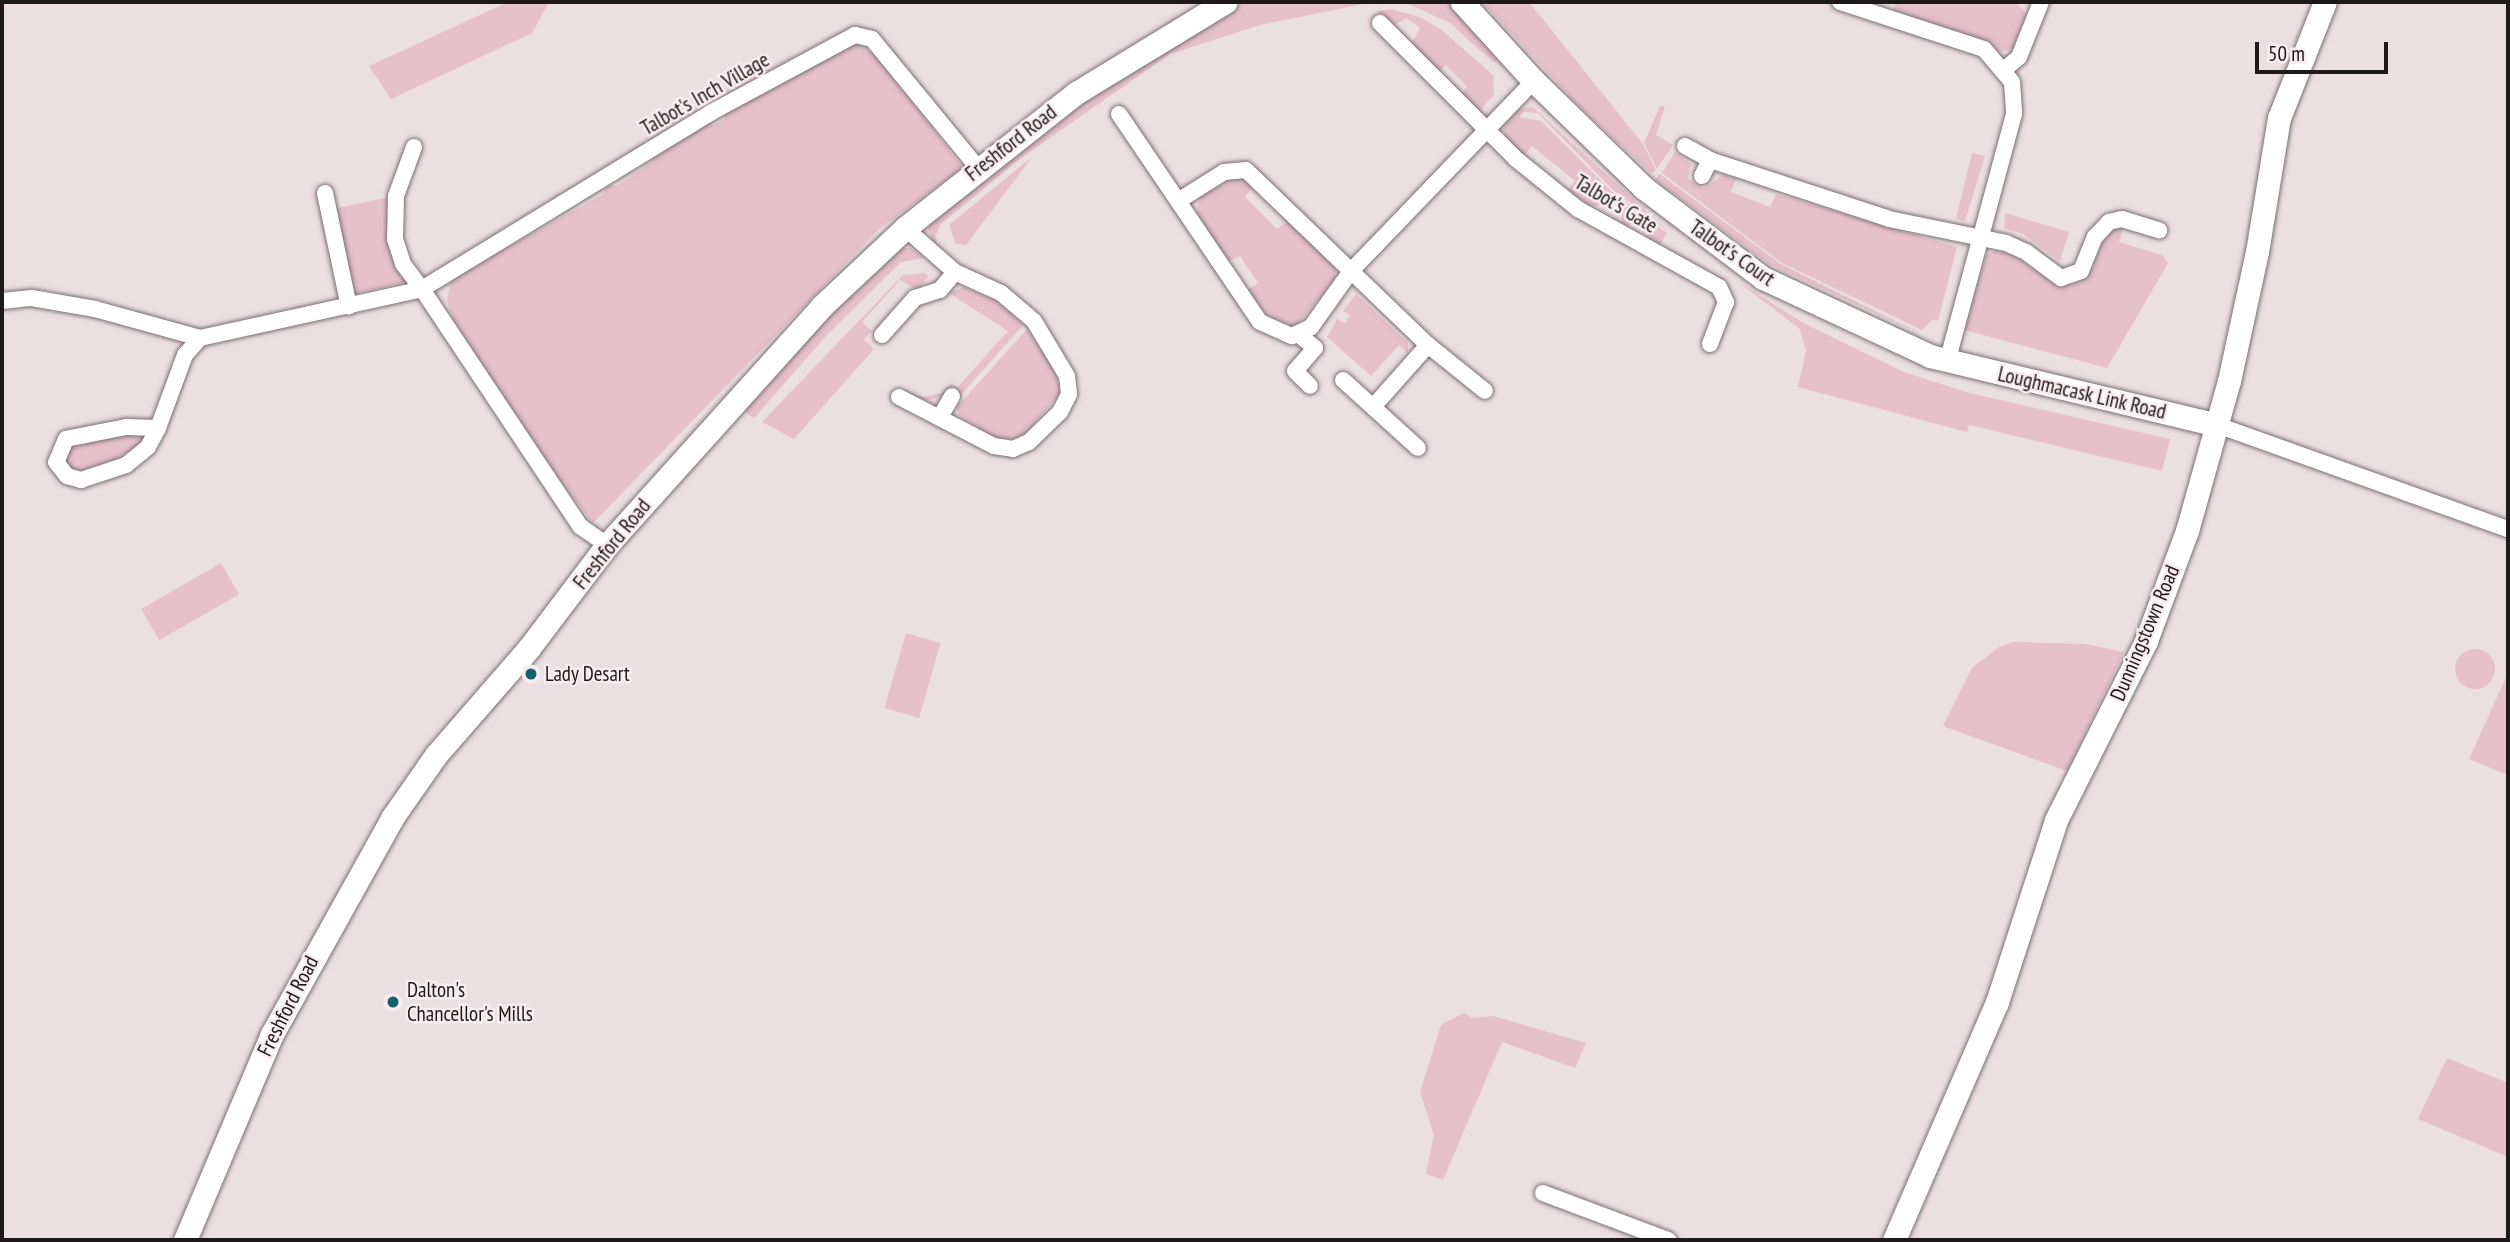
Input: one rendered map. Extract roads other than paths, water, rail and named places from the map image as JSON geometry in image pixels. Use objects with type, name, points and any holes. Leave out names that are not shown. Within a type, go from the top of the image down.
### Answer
[{"type":"street","name":"Freshford Road","points":[[185,1240],[262,1055],[392,818],[436,755],[529,648],[607,545],[822,306],[905,228],[978,168],[1114,68],[1225,2]]},
{"type":"street","name":"Talbot's Court","points":[[1462,2],[1534,81],[1644,188],[1720,250],[1763,278],[1848,321],[1947,362]]},
{"type":"street","points":[[1840,2],[1984,50],[2005,69],[2015,99],[2014,114],[1982,239],[1947,362]]},
{"type":"street","points":[[2005,69],[2019,57],[2041,2]]},
{"type":"street","name":"Dunningstown Road","points":[[1894,1240],[1997,1002],[2056,820],[2146,641],[2187,531],[2217,425],[2258,252],[2278,118],[2325,2]]},
{"type":"street","name":"Talbot's Gate","points":[[1380,23],[1485,130],[1578,209],[1719,287],[1726,302],[1710,344]]},
{"type":"street","name":"Talbot's Inch Village","points":[[2,300],[32,298],[95,309],[200,338],[422,289],[710,113],[855,36],[872,39],[978,168]]},
{"type":"street","points":[[1119,114],[1260,322],[1284,335],[1298,334],[1311,327],[1351,271],[1534,81]]},
{"type":"street","points":[[1685,146],[1710,160],[1889,219],[2026,251],[2061,278],[2081,271],[2095,237],[2109,222],[2122,219],[2159,230]]},
{"type":"street","points":[[414,147],[396,196],[395,239],[403,264],[580,526],[607,545]]},
{"type":"street","points":[[1702,176],[1710,160]]},
{"type":"street","points":[[1178,201],[1224,172],[1246,170],[1428,345],[1485,391]]},
{"type":"street","points":[[325,193],[349,307]]},
{"type":"street","points":[[899,397],[994,446],[1013,449],[1030,442],[1060,412],[1069,394],[1067,376],[1034,321],[1001,293],[955,272],[905,228]]},
{"type":"street","points":[[882,335],[915,298],[940,290],[955,272]]},
{"type":"street","points":[[1298,334],[1315,348],[1295,371],[1310,386]]},
{"type":"street","points":[[158,428],[126,427],[66,439],[56,462],[67,476],[81,480],[126,465],[148,447],[158,428],[185,355],[200,338]]},
{"type":"street","points":[[1373,407],[1428,345]]},
{"type":"street","name":"Loughmacask Link Road","points":[[1947,362],[2217,425]]},
{"type":"street","points":[[1343,380],[1418,448]]},
{"type":"street","points":[[940,417],[952,396]]},
{"type":"street","points":[[2217,425],[2508,529]]},
{"type":"street","points":[[1543,1193],[1668,1240]]},
{"type":"place","name":"Lady Desart","points":[[531,674]]},
{"type":"place","name":"Dalton's Chancellor's Mills","points":[[393,1002]]}]
